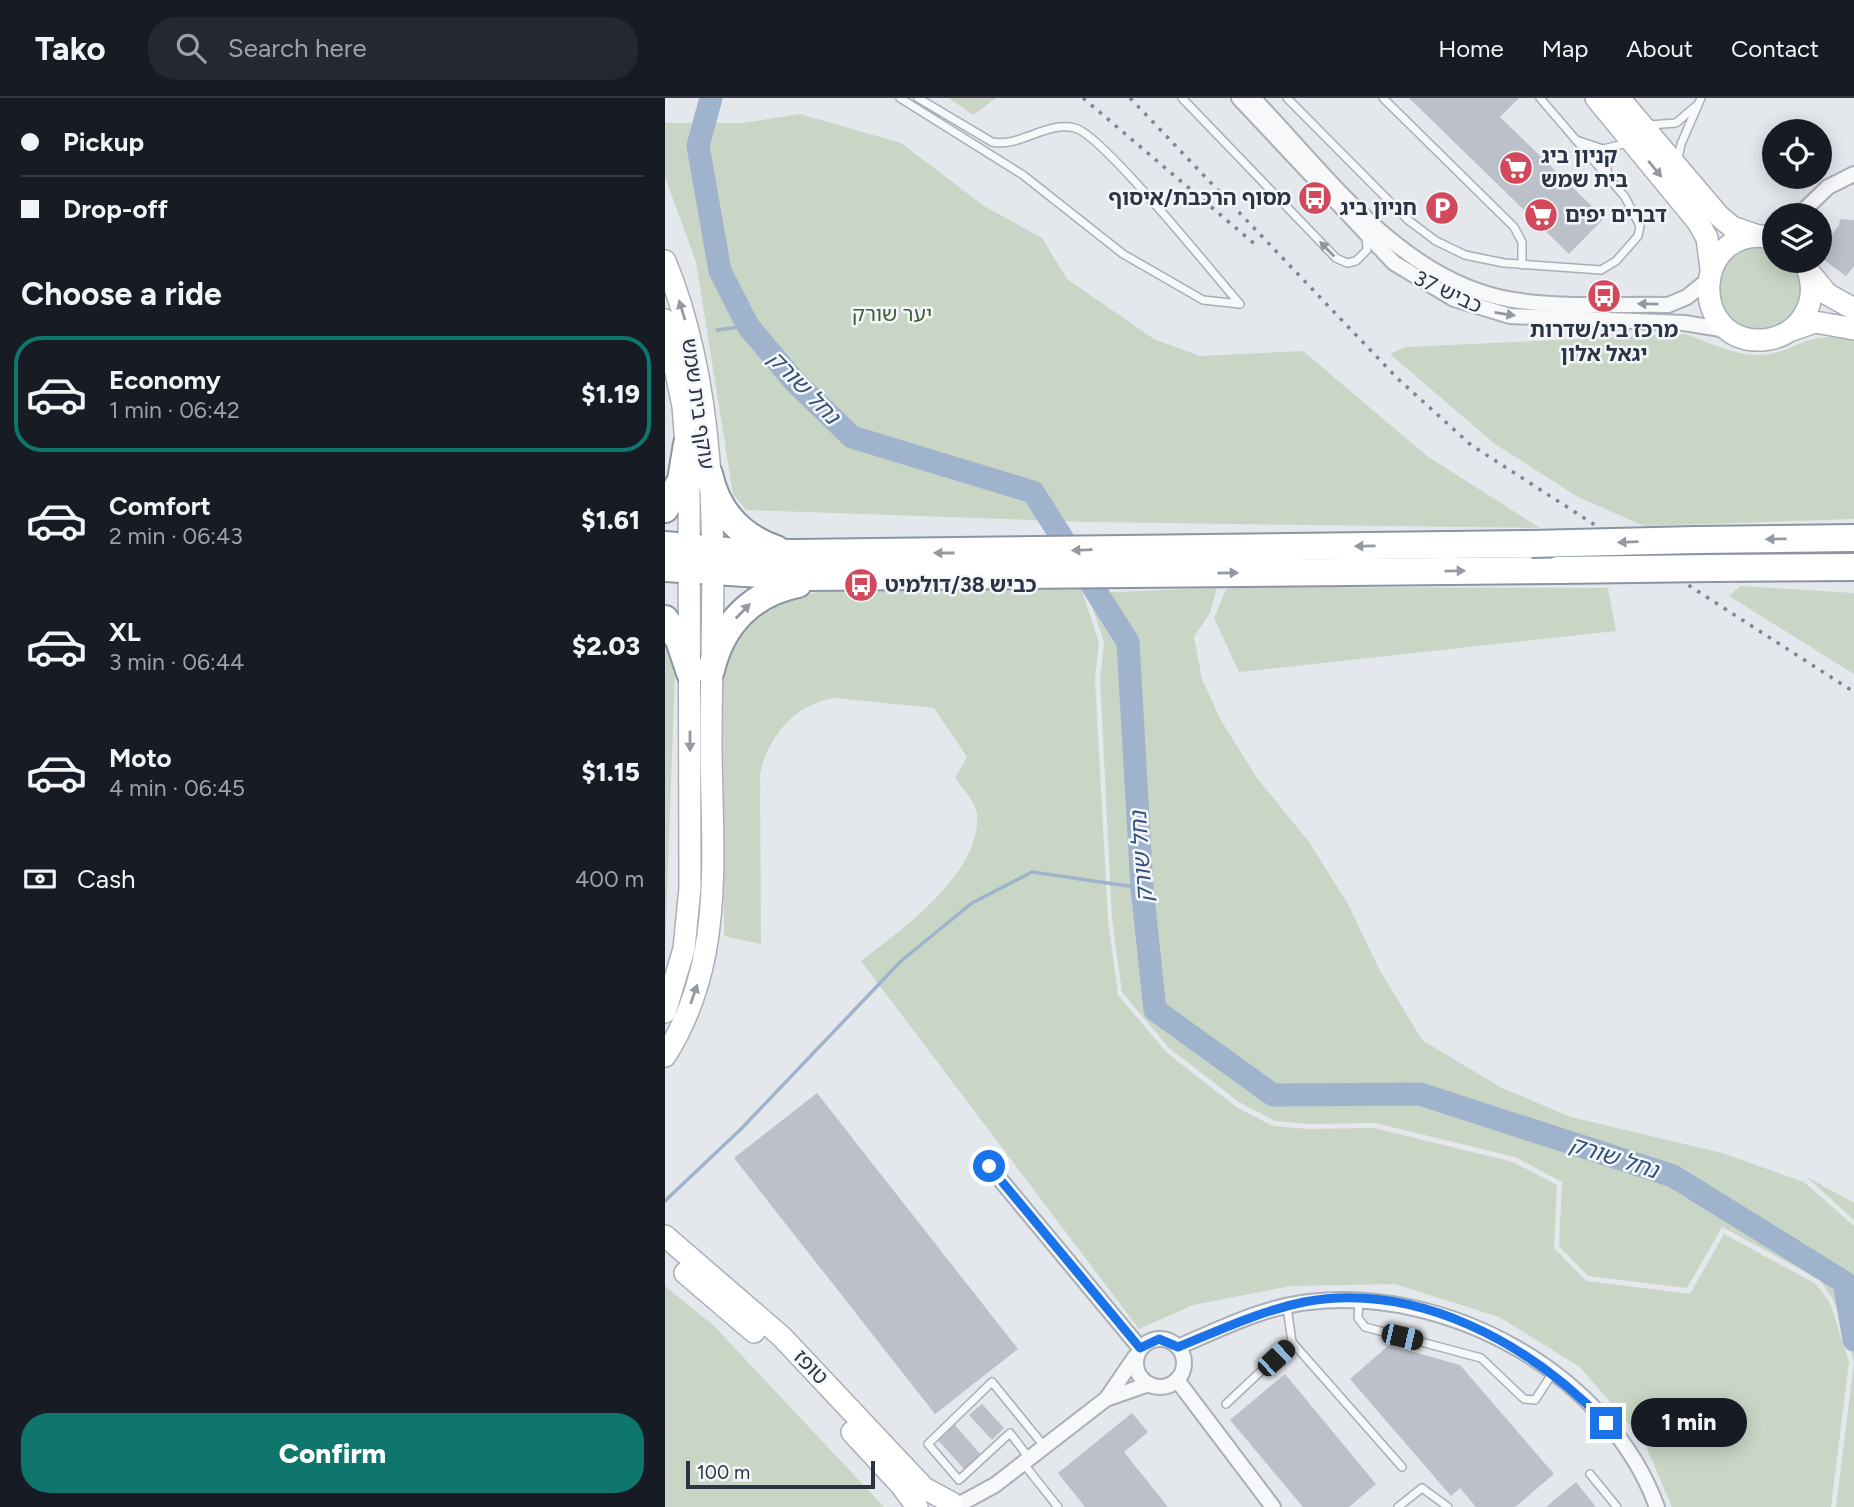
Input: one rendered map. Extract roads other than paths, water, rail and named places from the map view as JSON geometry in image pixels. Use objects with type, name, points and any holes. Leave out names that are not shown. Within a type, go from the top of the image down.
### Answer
[{"type":"highway","points":[[665,509],[681,480],[687,444]]},
{"type":"highway","points":[[709,474],[716,499],[737,527],[767,546],[794,553]]},
{"type":"highway","points":[[688,559],[794,553],[1854,538]]},
{"type":"highway","points":[[688,559],[839,576],[1854,567]]},
{"type":"highway","points":[[665,619],[700,672],[729,627],[753,600],[774,589],[839,576]]},
{"type":"street","name":"כביש 37","points":[[1239,98],[1365,232],[1408,273],[1454,299],[1493,312],[1535,318],[1684,323],[1729,330]]},
{"type":"street","name":"כביש 37","points":[[1253,98],[1390,241],[1430,269],[1465,286],[1487,294],[1531,302],[1668,305],[1687,297],[1710,274]]},
{"type":"street","points":[[1596,98],[1704,231],[1711,308],[1729,330],[1756,340],[1776,338],[1815,322],[1854,329]]},
{"type":"street","points":[[1619,98],[1629,137],[1677,167],[1725,221],[1742,232],[1762,235]]},
{"type":"street","points":[[1813,203],[1828,187],[1854,174]]},
{"type":"street","points":[[1710,274],[1719,255],[1730,245],[1762,237]]},
{"type":"street","name":"עוקף בית שמש","points":[[665,261],[693,352],[703,408],[709,474],[688,559]]},
{"type":"street","points":[[1790,331],[1802,319],[1809,305],[1812,289],[1808,273]]},
{"type":"street","points":[[1812,273],[1828,294],[1854,309]]},
{"type":"street","name":"עוקף בית שמש","points":[[665,320],[678,378],[687,444],[688,559]]},
{"type":"street","points":[[665,1056],[695,992],[708,931],[700,672],[688,559]]},
{"type":"street","points":[[665,1012],[680,970],[689,908],[700,672]]},
{"type":"street","points":[[989,1166],[1138,1352],[1136,1370],[1149,1384]]},
{"type":"street","name":"טופז","points":[[665,1236],[782,1337],[925,1488],[958,1505]]},
{"type":"street","name":"טופז","points":[[665,1256],[772,1348],[901,1485],[917,1507]]},
{"type":"street","points":[[1106,1399],[1138,1352],[1159,1339],[1178,1347],[1235,1322],[1307,1302],[1359,1300],[1418,1307],[1458,1321],[1518,1349],[1552,1374],[1606,1423],[1630,1456],[1657,1507]]},
{"type":"street","points":[[958,1505],[995,1485],[1106,1399],[1149,1384],[1164,1387],[1177,1380],[1184,1368],[1178,1347]]},
{"type":"street","points":[[1177,1380],[1273,1507]]},
{"type":"lane","points":[[899,98],[1024,175],[1123,254],[1203,300],[1240,304],[1117,164],[1089,136],[1076,128],[1059,127],[1002,144],[992,142],[918,98]]},
{"type":"lane","points":[[1182,98],[1336,258],[1352,263],[1364,255],[1367,244],[1365,232]]},
{"type":"lane","points":[[1287,98],[1418,229],[1465,255],[1522,265],[1601,270],[1616,261],[1638,236],[1640,226],[1625,197],[1540,98]]},
{"type":"lane","points":[[1383,98],[1514,227],[1522,242],[1522,265]]},
{"type":"lane","points":[[1576,139],[1603,149],[1653,127],[1676,123],[1700,100]]},
{"type":"lane","points":[[1677,167],[1681,144],[1700,100]]},
{"type":"lane","points":[[1611,181],[1604,167],[1604,157],[1629,137]]},
{"type":"lane","points":[[1359,1300],[1358,1318],[1365,1327],[1481,1358],[1524,1399],[1535,1400],[1552,1374]]},
{"type":"lane","points":[[1286,1307],[1292,1342],[1402,1467]]},
{"type":"lane","points":[[1226,1404],[1292,1342]]},
{"type":"lane","points":[[1044,1446],[992,1382],[928,1444],[959,1480],[1010,1433],[1058,1507]]},
{"type":"lane","points":[[1590,1474],[1617,1507]]},
{"type":"lane","points":[[1398,1507],[1422,1488],[1448,1507]]},
{"type":"waterway","name":"נחל שורק","points":[[711,98],[698,146],[720,271],[748,326],[795,382],[852,437],[1033,492],[1128,642],[1142,888],[1155,1010],[1273,1095],[1420,1094],[1673,1176],[1844,1282],[1854,1340]]},
{"type":"waterway","points":[[717,330],[748,326]]},
{"type":"waterway","points":[[665,1201],[742,1128],[901,961],[972,903],[1032,872],[1142,888]]},
{"type":"railway","points":[[1083,98],[1257,246]]},
{"type":"railway","points":[[1130,98],[1397,378],[1471,445],[1854,692]]},
{"type":"place","name":"קניון ביג בית שמש","points":[[1516,168]]},
{"type":"place","name":"מסוף הרכבת/איסוף","points":[[1315,198]]},
{"type":"place","name":"חניון ביג","points":[[1442,208]]},
{"type":"place","name":"דברים יפים","points":[[1541,215]]},
{"type":"place","name":"מרכז ביג/שדרות יגאל אלון","points":[[1604,296]]},
{"type":"place","name":"כביש 38/דולמיט","points":[[861,585]]},
{"type":"park label","name":"יער שורק","points":[[892,314]]}]
